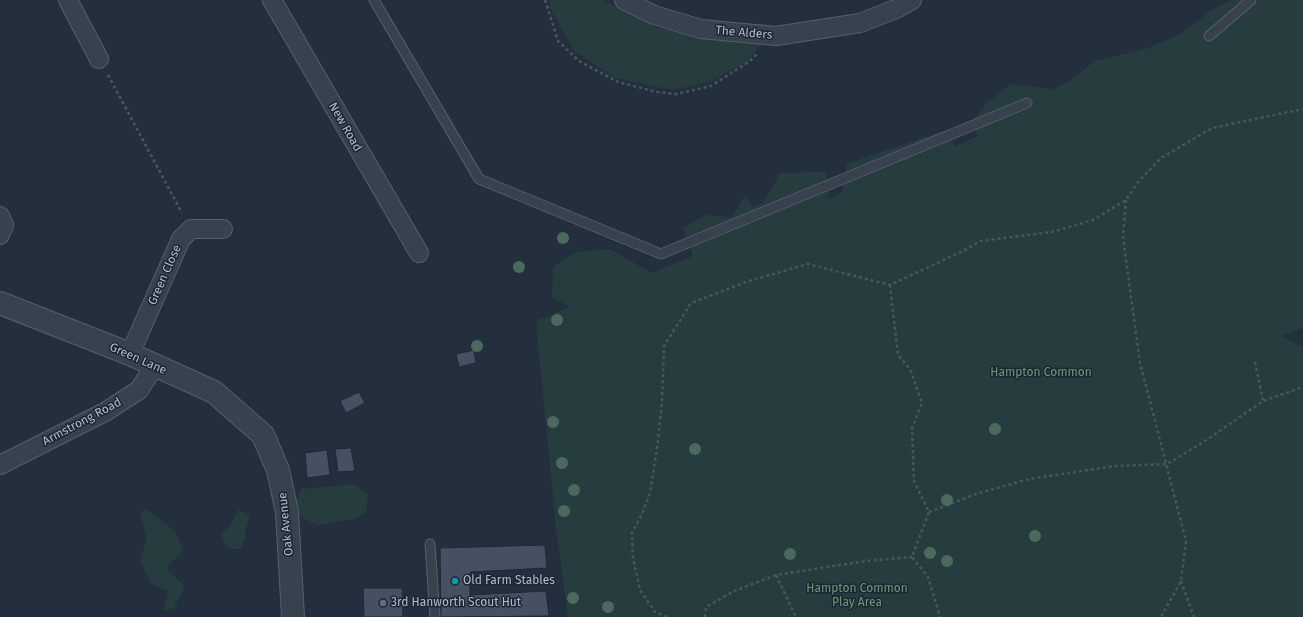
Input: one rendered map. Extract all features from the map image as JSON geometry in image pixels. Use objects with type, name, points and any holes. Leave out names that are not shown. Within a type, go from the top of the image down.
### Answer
[{"type":"street","points":[[68,0],[99,59]]},
{"type":"street","name":"New Road","points":[[272,0],[419,253]]},
{"type":"street","name":"The Alders","points":[[624,0],[654,16],[701,29],[776,36],[860,23],[896,9],[912,0]]},
{"type":"street","points":[[0,216],[4,225],[0,235]]},
{"type":"street","points":[[191,228],[223,229]]},
{"type":"street","name":"Green Close","points":[[130,354],[181,239],[191,228]]},
{"type":"street","name":"Green Lane","points":[[0,303],[130,354],[154,367],[214,392],[263,435]]},
{"type":"street","name":"Armstrong Road","points":[[0,465],[106,412],[139,390],[154,367]]},
{"type":"street","name":"Oak Avenue","points":[[263,435],[278,470],[287,512],[293,617]]},
{"type":"lane","points":[[374,0],[479,179],[661,254],[1027,104]]},
{"type":"lane","points":[[1208,36],[1252,0]]},
{"type":"lane","points":[[430,544],[435,617]]},
{"type":"path","points":[[545,0],[558,41],[579,61],[618,82],[657,92],[676,94],[711,86],[750,61],[776,36]]},
{"type":"path","points":[[99,59],[191,228]]},
{"type":"path","points":[[667,617],[655,612],[640,590],[633,558],[632,533],[642,514],[650,493],[657,449],[662,401],[664,346],[691,303],[746,282],[808,264],[890,285],[965,250],[980,241],[1052,232],[1093,220],[1126,200],[1138,182],[1161,158],[1212,128],[1303,109]]},
{"type":"path","points":[[1126,200],[1123,237],[1140,363],[1186,542],[1181,581],[1161,617]]},
{"type":"path","points":[[890,285],[898,355],[910,369],[922,403],[912,428],[914,481],[929,512],[912,557]]},
{"type":"path","points":[[1255,362],[1263,401]]},
{"type":"path","points":[[929,512],[979,493],[1029,480],[1115,466],[1167,464],[1202,443],[1263,401],[1303,387]]},
{"type":"path","points":[[705,617],[706,607],[734,591],[776,575],[866,561],[912,557]]},
{"type":"path","points":[[912,557],[928,577],[940,617]]},
{"type":"path","points":[[776,575],[796,617]]},
{"type":"path","points":[[1181,581],[1194,617]]},
{"type":"green space","points":[[549,0],[603,0],[657,28],[761,43],[750,59],[710,82],[672,90],[616,78],[575,52],[550,8]]},
{"type":"green space","name":"Hampton Common","points":[[1231,0],[1303,0],[1303,328],[1282,335],[1284,338],[1302,346],[1303,351],[1303,617],[568,617],[556,529],[536,321],[570,307],[552,297],[553,267],[576,252],[609,249],[652,273],[693,256],[683,228],[706,215],[731,217],[745,197],[753,207],[764,202],[780,173],[826,172],[829,199],[842,193],[847,164],[945,130],[955,146],[978,136],[972,122],[987,103],[1011,84],[1054,89],[1071,80],[1095,61],[1146,49],[1179,35],[1209,12]]},
{"type":"green space","points":[[355,484],[368,494],[366,512],[355,519],[317,525],[298,515],[295,504],[301,489]]},
{"type":"green space","points":[[145,508],[175,531],[183,550],[166,568],[185,586],[174,608],[163,611],[169,591],[151,584],[140,560],[147,538],[140,515]]},
{"type":"green space","points":[[238,510],[250,515],[245,530],[246,537],[240,549],[228,548],[221,535],[231,524]]},
{"type":"building","points":[[474,350],[476,363],[459,367],[456,354]]},
{"type":"building","points":[[359,392],[365,403],[346,413],[340,401]]},
{"type":"building","points":[[351,448],[355,471],[338,472],[335,449]]},
{"type":"building","points":[[327,450],[330,475],[307,478],[305,453]]},
{"type":"building","name":"Old Farm Stables","points":[[545,545],[547,568],[470,572],[470,595],[546,591],[549,616],[441,617],[440,548]]},
{"type":"building","name":"3rd Hanworth Scout Hut","points":[[363,588],[402,588],[403,617],[364,617]]},
{"type":"place","name":"Old Farm Stables","points":[[455,581]]},
{"type":"place","name":"3rd Hanworth Scout Hut","points":[[383,603]]},
{"type":"park label","name":"Hampton Common Play Area","points":[[857,596]]}]
